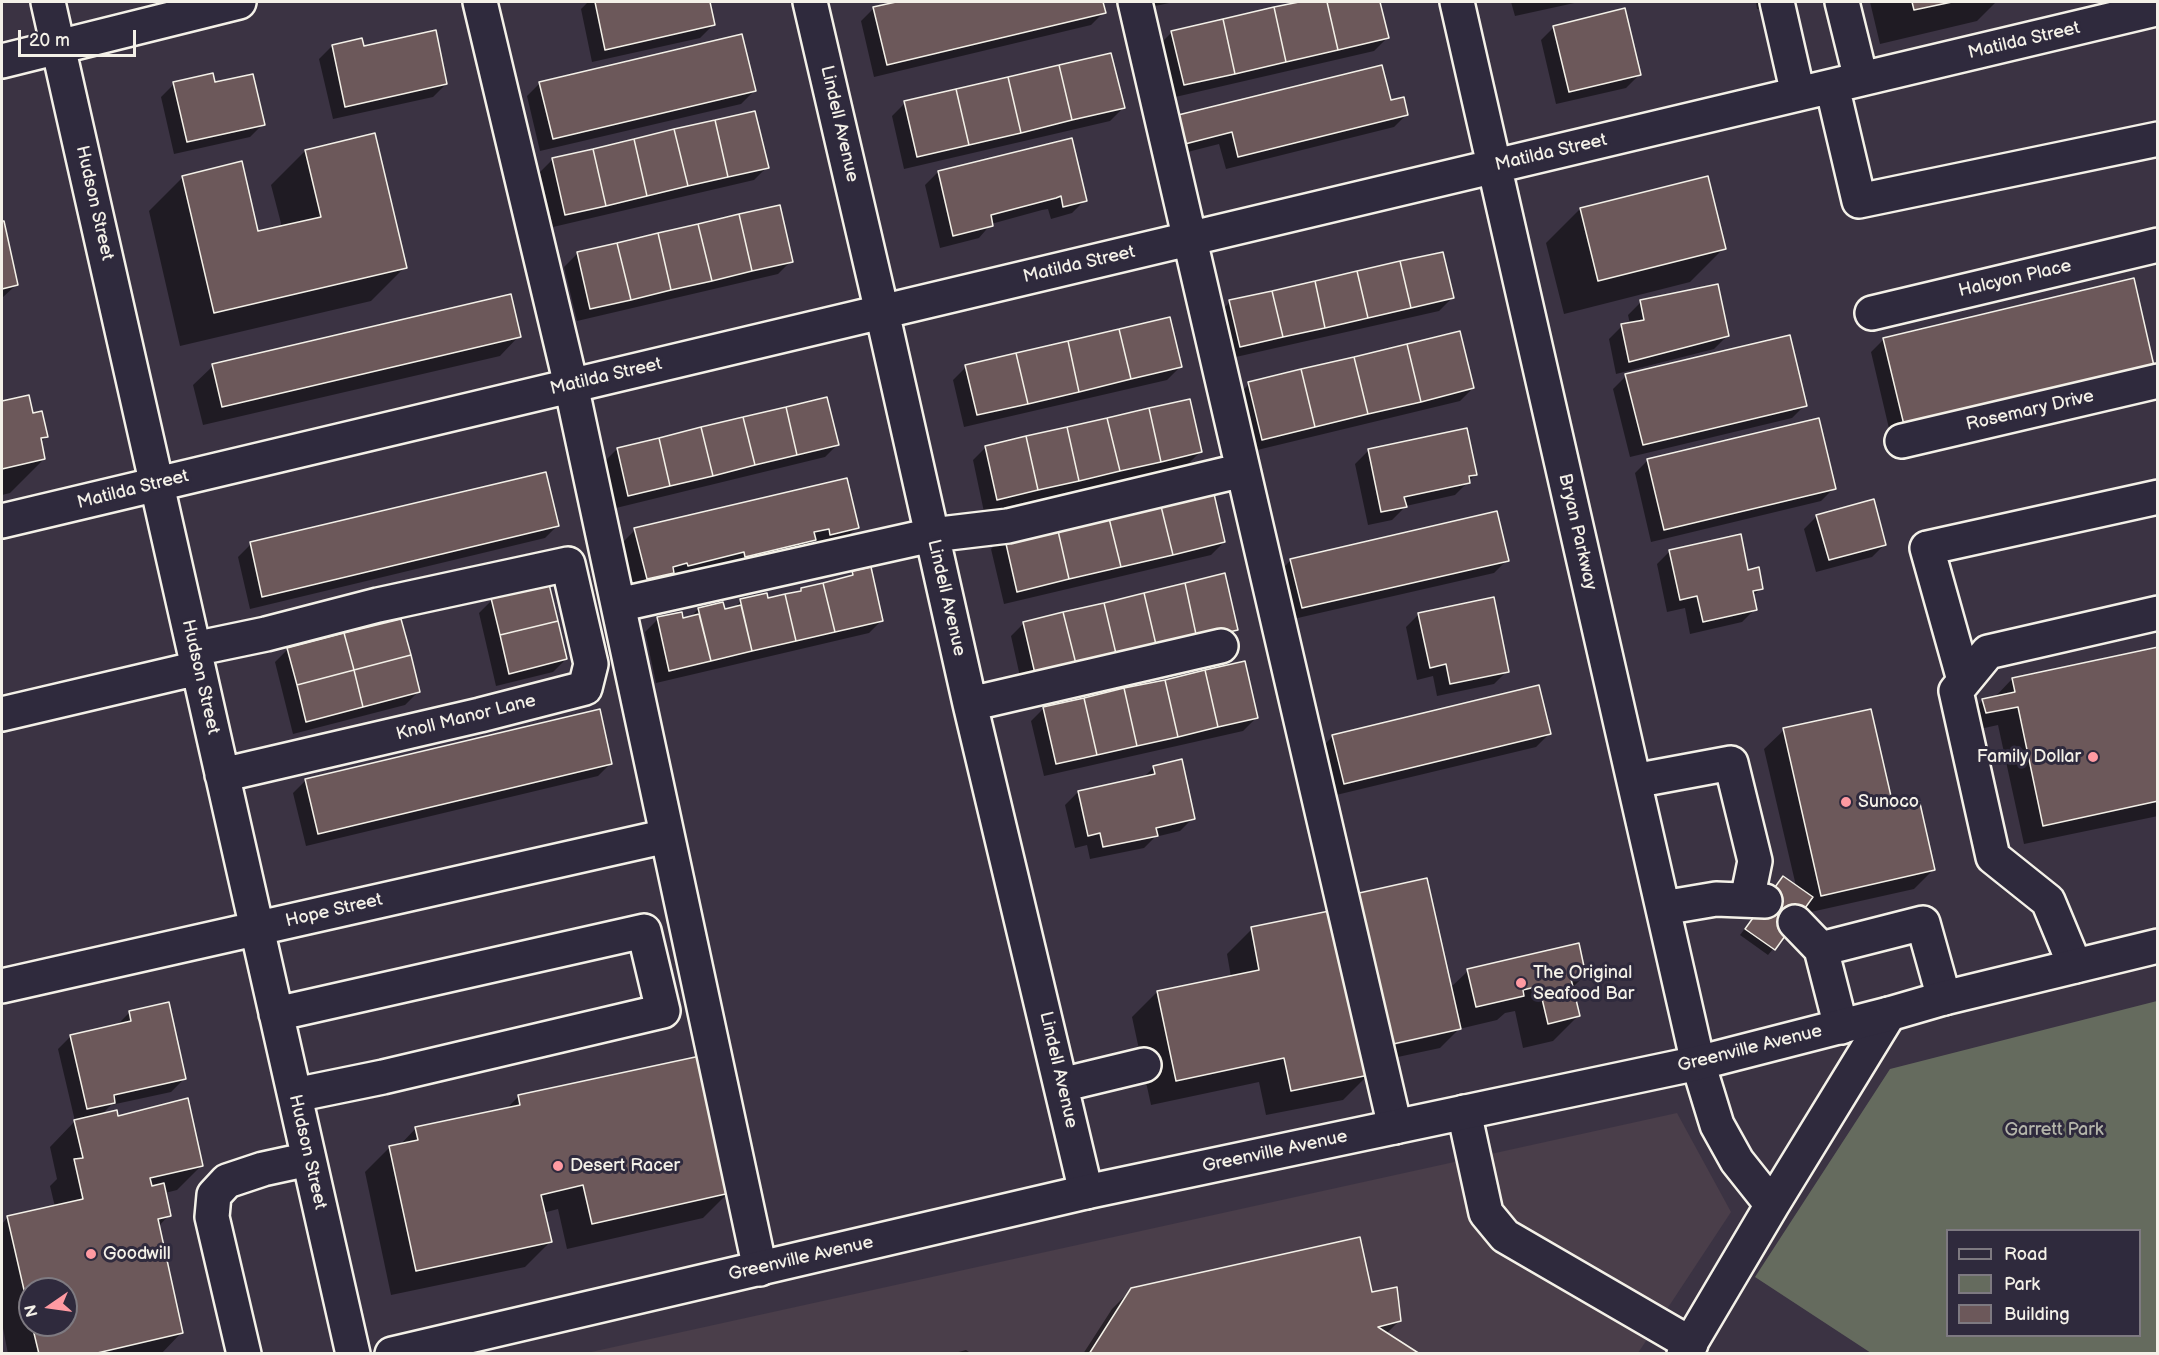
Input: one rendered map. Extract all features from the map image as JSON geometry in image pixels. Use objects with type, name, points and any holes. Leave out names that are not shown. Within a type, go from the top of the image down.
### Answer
[{"type":"street","name":"Hudson Street","points":[[48,2],[353,1353]]},
{"type":"street","points":[[2,61],[239,2]]},
{"type":"street","points":[[480,2],[571,386],[760,1269]]},
{"type":"street","name":"Lindell Avenue","points":[[810,2],[970,704],[1086,1192]]},
{"type":"street","points":[[1135,2],[1395,1127]]},
{"type":"street","name":"Bryan Parkway","points":[[1457,2],[1698,1063],[1717,1125],[1737,1161],[1772,1205]]},
{"type":"street","points":[[1777,2],[1798,94]]},
{"type":"street","points":[[1842,2],[1846,83],[1858,201],[2157,139]]},
{"type":"street","name":"Matilda Street","points":[[2,521],[2156,9]]},
{"type":"street","name":"Halcyon Place","points":[[1872,314],[2157,245]]},
{"type":"street","name":"Rosemary Drive","points":[[1902,441],[2157,381]]},
{"type":"street","points":[[618,605],[932,535],[1008,526],[1243,470]]},
{"type":"street","points":[[1965,680],[1927,548],[2157,497]]},
{"type":"street","name":"Knoll Manor Lane","points":[[196,659],[266,634],[378,605],[568,564],[591,664],[585,688],[222,775]]},
{"type":"street","points":[[2075,966],[2048,901],[1993,857],[1956,691],[1988,652],[2157,613]]},
{"type":"street","points":[[970,704],[1221,646]]},
{"type":"street","points":[[2,714],[196,659]]},
{"type":"street","points":[[1634,781],[1731,763],[1755,861],[1756,900],[1716,899],[1663,908]]},
{"type":"street","name":"Hope Street","points":[[2,986],[667,836]]},
{"type":"street","points":[[1795,922],[1821,949],[1841,1027]]},
{"type":"street","points":[[1821,949],[1923,923],[1944,998]]},
{"type":"street","points":[[276,1014],[644,932],[663,1011],[383,1077],[295,1095]]},
{"type":"street","name":"Greenville Avenue","points":[[392,1353],[1086,1192],[1698,1063],[1944,998],[2157,946]]},
{"type":"street","points":[[1464,1112],[1486,1213],[1505,1236],[1688,1348],[1889,1014]]},
{"type":"street","points":[[1061,1085],[1144,1065]]},
{"type":"street","points":[[244,1353],[212,1217],[214,1196],[227,1181],[263,1169],[309,1159]]},
{"type":"shaded area","points":[[1677,1113],[1731,1212],[1638,1353],[582,1354]]},
{"type":"green space","name":"Garrett Park","points":[[2157,1001],[2157,1353],[1871,1353],[1755,1277],[1890,1069]]},
{"type":"building","points":[[595,2],[710,2],[715,25],[605,50]]},
{"type":"building","points":[[896,2],[1103,2],[1106,13],[887,65],[873,7]]},
{"type":"building","points":[[1299,2],[1327,2],[1338,50],[1286,62],[1274,7]]},
{"type":"building","points":[[1327,2],[1380,2],[1389,38],[1338,50]]},
{"type":"building","points":[[1912,2],[1952,2],[1914,10]]},
{"type":"building","points":[[1274,7],[1286,62],[1235,74],[1223,19]]},
{"type":"building","points":[[1625,8],[1641,75],[1569,92],[1553,26]]},
{"type":"building","points":[[1223,19],[1235,74],[1184,85],[1171,31]]},
{"type":"building","points":[[436,30],[447,84],[345,107],[332,45],[362,38],[364,46]]},
{"type":"building","points":[[742,34],[756,91],[553,139],[539,82]]},
{"type":"building","points":[[1111,53],[1125,108],[1072,120],[1059,65]]},
{"type":"building","points":[[1059,65],[1072,120],[1021,133],[1008,77]]},
{"type":"building","points":[[1382,65],[1391,100],[1404,97],[1408,115],[1238,157],[1232,132],[1185,144],[1178,115]]},
{"type":"building","points":[[213,73],[215,82],[253,74],[265,125],[187,142],[173,82]]},
{"type":"building","points":[[1008,77],[1021,133],[969,145],[956,89]]},
{"type":"building","points":[[956,89],[969,145],[917,157],[904,101]]},
{"type":"building","points":[[755,111],[769,168],[728,177],[715,120]]},
{"type":"building","points":[[715,120],[728,177],[688,186],[674,129]]},
{"type":"building","points":[[674,129],[688,186],[647,196],[634,139]]},
{"type":"building","points":[[375,133],[407,268],[214,313],[182,176],[242,161],[258,231],[321,217],[305,150]]},
{"type":"building","points":[[1072,138],[1087,201],[1063,207],[1061,196],[991,215],[993,226],[953,236],[938,171]]},
{"type":"building","points":[[634,139],[647,196],[606,206],[593,149]]},
{"type":"building","points":[[593,149],[606,206],[565,215],[552,158]]},
{"type":"building","points":[[1708,176],[1726,249],[1598,281],[1580,208]]},
{"type":"building","points":[[780,205],[793,262],[752,271],[739,214]]},
{"type":"building","points":[[739,214],[752,271],[712,281],[698,224]]},
{"type":"building","points":[[2,221],[4,221],[18,285],[2,289]]},
{"type":"building","points":[[698,224],[712,281],[671,290],[658,233]]},
{"type":"building","points":[[658,233],[671,290],[631,300],[617,243]]},
{"type":"building","points":[[617,243],[631,300],[590,309],[577,252]]},
{"type":"building","points":[[1443,252],[1454,298],[1411,308],[1400,261]]},
{"type":"building","points":[[1400,261],[1411,308],[1368,318],[1357,271]]},
{"type":"building","points":[[1357,271],[1368,318],[1325,328],[1315,281]]},
{"type":"building","points":[[2134,278],[2154,366],[1904,425],[1883,338]]},
{"type":"building","points":[[1315,281],[1325,328],[1283,337],[1272,291]]},
{"type":"building","points":[[1718,284],[1729,336],[1629,362],[1621,324],[1644,320],[1640,300]]},
{"type":"building","points":[[1272,291],[1283,337],[1240,347],[1229,300]]},
{"type":"building","points":[[511,294],[521,337],[222,407],[212,364]]},
{"type":"building","points":[[1170,317],[1182,367],[1131,379],[1119,329]]},
{"type":"building","points":[[1119,329],[1131,379],[1079,392],[1068,341]]},
{"type":"building","points":[[1460,331],[1474,388],[1421,402],[1407,344]]},
{"type":"building","points":[[1790,335],[1807,406],[1643,445],[1625,374]]},
{"type":"building","points":[[1068,341],[1079,392],[1028,404],[1016,353]]},
{"type":"building","points":[[1407,344],[1421,402],[1368,414],[1354,357]]},
{"type":"building","points":[[1016,353],[1028,404],[977,415],[965,365]]},
{"type":"building","points":[[1354,357],[1368,414],[1315,427],[1301,369]]},
{"type":"building","points":[[1301,369],[1315,427],[1262,440],[1248,382]]},
{"type":"building","points":[[29,395],[33,413],[42,411],[48,437],[41,438],[45,459],[2,469],[2,401]]},
{"type":"building","points":[[827,397],[839,445],[797,455],[786,407]]},
{"type":"building","points":[[1190,399],[1202,452],[1161,462],[1149,408]]},
{"type":"building","points":[[786,407],[797,455],[755,465],[743,417]]},
{"type":"building","points":[[1149,408],[1161,462],[1120,471],[1107,418]]},
{"type":"building","points":[[743,417],[755,465],[713,476],[701,427]]},
{"type":"building","points":[[1107,418],[1120,471],[1079,481],[1067,427]]},
{"type":"building","points":[[1819,418],[1836,489],[1664,530],[1647,459]]},
{"type":"building","points":[[701,427],[713,476],[670,486],[659,438]]},
{"type":"building","points":[[1067,427],[1079,481],[1038,490],[1026,436]]},
{"type":"building","points":[[1467,428],[1477,475],[1469,476],[1470,483],[1404,497],[1407,507],[1381,512],[1368,449]]},
{"type":"building","points":[[1026,436],[1038,490],[997,500],[985,446]]},
{"type":"building","points":[[659,438],[670,486],[628,496],[617,448]]},
{"type":"building","points":[[546,472],[559,526],[262,597],[250,542]]},
{"type":"building","points":[[847,478],[859,528],[830,535],[829,529],[814,532],[816,540],[745,557],[744,552],[688,566],[687,563],[673,567],[674,573],[647,579],[634,528]]},
{"type":"building","points":[[1212,485],[1225,542],[1173,555],[1159,498]]},
{"type":"building","points":[[1159,498],[1173,555],[1121,567],[1107,510]]},
{"type":"building","points":[[1874,499],[1886,545],[1829,560],[1816,515]]},
{"type":"building","points":[[1107,510],[1121,567],[1069,579],[1056,522]]},
{"type":"building","points":[[1497,511],[1509,561],[1302,608],[1290,559]]},
{"type":"building","points":[[1056,522],[1069,579],[1017,592],[1004,535]]},
{"type":"building","points":[[1741,534],[1748,570],[1759,567],[1763,589],[1753,591],[1757,610],[1703,622],[1697,596],[1680,600],[1669,550]]},
{"type":"building","points":[[871,567],[883,621],[835,632],[823,583],[853,575],[852,571]]},
{"type":"building","points":[[1225,573],[1238,630],[1197,639],[1185,583]]},
{"type":"building","points":[[823,583],[835,632],[796,641],[785,594]]},
{"type":"building","points":[[1185,583],[1197,639],[1157,649],[1144,593]]},
{"type":"building","points":[[549,584],[558,621],[500,635],[491,598]]},
{"type":"building","points":[[767,593],[768,598],[785,594],[796,641],[752,651],[740,599]]},
{"type":"building","points":[[1144,593],[1157,649],[1117,658],[1104,603]]},
{"type":"building","points":[[1494,597],[1509,672],[1450,684],[1446,664],[1430,668],[1418,613]]},
{"type":"building","points":[[723,602],[725,609],[741,605],[752,651],[711,661],[698,608]]},
{"type":"building","points":[[1104,603],[1117,658],[1077,668],[1063,612]]},
{"type":"building","points":[[682,612],[683,618],[699,614],[711,661],[669,671],[657,617]]},
{"type":"building","points":[[1063,612],[1077,668],[1036,678],[1023,622]]},
{"type":"building","points":[[401,619],[411,655],[354,670],[344,633]]},
{"type":"building","points":[[558,621],[567,659],[509,674],[500,635]]},
{"type":"building","points":[[344,633],[354,670],[297,685],[287,648]]},
{"type":"building","name":"Family Dollar","points":[[2158,647],[2158,801],[2043,826],[2018,707],[1986,713],[1982,699],[2015,692],[2012,678]]},
{"type":"building","points":[[411,655],[420,692],[363,707],[354,670]]},
{"type":"building","points":[[1245,661],[1258,718],[1218,727],[1205,670]]},
{"type":"building","points":[[354,670],[363,707],[306,722],[297,685]]},
{"type":"building","points":[[1205,670],[1218,727],[1178,737],[1165,680]]},
{"type":"building","points":[[1165,680],[1178,737],[1137,746],[1124,688]]},
{"type":"building","points":[[1539,685],[1551,734],[1344,784],[1332,735]]},
{"type":"building","points":[[1124,688],[1137,746],[1097,755],[1084,698]]},
{"type":"building","points":[[1084,698],[1097,755],[1056,764],[1043,707]]},
{"type":"building","points":[[600,709],[612,764],[318,834],[305,779]]},
{"type":"building","name":"Sunoco","points":[[1871,709],[1893,805],[1919,799],[1935,870],[1821,896],[1783,728]]},
{"type":"building","points":[[1182,759],[1195,819],[1156,828],[1158,836],[1103,847],[1100,833],[1088,836],[1078,791],[1155,774],[1153,766]]},
{"type":"building","points":[[1783,876],[1813,897],[1775,950],[1745,929]]},
{"type":"building","points":[[1427,878],[1461,1029],[1384,1046],[1350,895]]},
{"type":"building","points":[[1334,910],[1369,1075],[1291,1091],[1284,1058],[1176,1081],[1157,991],[1259,970],[1251,927]]},
{"type":"building","name":"The Original Seafood Bar","points":[[1579,943],[1586,976],[1571,979],[1580,1016],[1548,1024],[1539,986],[1523,990],[1524,996],[1476,1007],[1467,969]]},
{"type":"building","points":[[169,1002],[186,1079],[114,1095],[115,1103],[87,1109],[70,1035],[131,1021],[129,1011]]},
{"type":"building","name":"Desert Racer","points":[[700,1056],[730,1193],[592,1224],[583,1185],[541,1195],[552,1242],[416,1271],[389,1146],[418,1140],[415,1127],[520,1105],[518,1095]]},
{"type":"building","name":"Goodwill","points":[[188,1098],[203,1166],[150,1178],[152,1186],[164,1183],[171,1216],[158,1219],[183,1333],[93,1354],[39,1354],[35,1337],[78,1337],[78,1277],[21,1277],[7,1216],[83,1199],[74,1159],[83,1158],[74,1120],[117,1110],[118,1116]]},
{"type":"building","points":[[1360,1237],[1372,1292],[1397,1287],[1401,1321],[1378,1327],[1420,1354],[1089,1354],[1131,1288]]},
{"type":"place","name":"Family Dollar","points":[[2093,757]]},
{"type":"place","name":"Sunoco","points":[[1846,802]]},
{"type":"place","name":"The Original Seafood Bar","points":[[1521,983]]},
{"type":"place","name":"Desert Racer","points":[[558,1166]]},
{"type":"place","name":"Goodwill","points":[[91,1254]]}]
